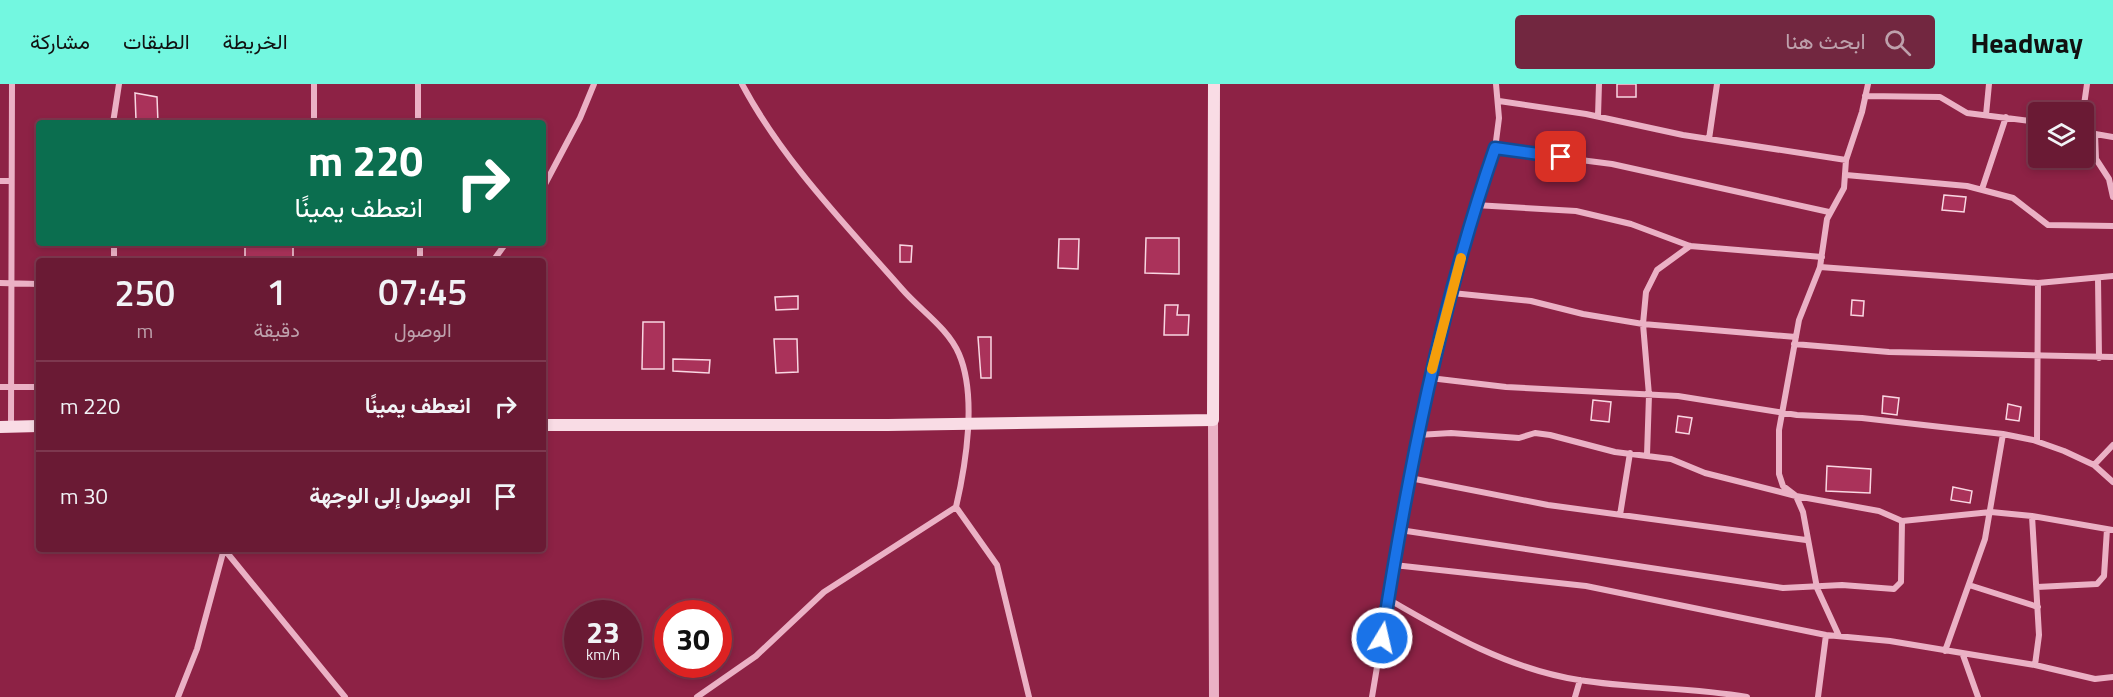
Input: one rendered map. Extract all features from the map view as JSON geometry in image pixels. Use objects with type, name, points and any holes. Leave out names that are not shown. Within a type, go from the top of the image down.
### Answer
[{"type":"main road","points":[[546,425],[968,424],[1213,420],[1214,84]]},
{"type":"main road","points":[[6,427],[36,426]]},
{"type":"street","points":[[6,427],[13,387],[10,181],[12,84]]},
{"type":"street","points":[[113,120],[119,84]]},
{"type":"street","points":[[314,84],[314,120]]},
{"type":"street","points":[[418,84],[418,120]]},
{"type":"street","points":[[546,182],[580,118],[594,84]]},
{"type":"street","points":[[697,697],[756,656],[824,591],[956,507],[966,466],[968,424],[965,374],[959,354],[948,336],[906,294],[813,189],[762,120],[742,84]]},
{"type":"street","points":[[1372,697],[1400,530],[1430,378],[1475,206],[1495,148],[1499,101],[1497,84]]},
{"type":"street","points":[[1598,116],[1599,84]]},
{"type":"street","points":[[1709,139],[1717,84]]},
{"type":"street","points":[[1839,636],[1817,588],[1806,540],[1803,512],[1796,496],[1783,486],[1779,474],[1778,444],[1781,412],[1801,314],[1820,267],[1829,212],[1844,188],[1846,160],[1868,84]]},
{"type":"street","points":[[1986,115],[1989,84]]},
{"type":"street","points":[[2084,102],[2087,84]]},
{"type":"street","points":[[1865,96],[1940,97],[1967,113],[2028,120]]},
{"type":"street","points":[[1499,101],[1598,116],[1709,139],[1846,160]]},
{"type":"street","points":[[1982,189],[2006,117]]},
{"type":"street","points":[[2113,137],[2095,134],[2096,159],[2109,179],[2113,197]]},
{"type":"street","points":[[1495,148],[1612,164],[1829,212]]},
{"type":"street","points":[[1846,175],[1982,189],[2022,202],[2048,225],[2113,226]]},
{"type":"street","points":[[0,181],[10,181]]},
{"type":"street","points":[[1475,206],[1591,213],[1631,224],[1690,246],[1822,257]]},
{"type":"street","points":[[1647,455],[1649,395],[1643,324],[1650,280],[1668,260],[1690,246]]},
{"type":"street","points":[[1820,267],[2038,284],[2113,276]]},
{"type":"street","points":[[2098,279],[2099,358]]},
{"type":"street","points":[[0,283],[36,284]]},
{"type":"street","points":[[2037,441],[2038,284]]},
{"type":"street","points":[[1452,293],[1531,301],[1589,315],[1643,324],[1889,352],[2113,357]]},
{"type":"street","points":[[1430,378],[1506,387],[1678,396],[1781,412],[1862,418],[2003,435],[2037,441],[2094,465],[2113,482]]},
{"type":"street","points":[[0,387],[36,387]]},
{"type":"street","points":[[1213,420],[1214,697]]},
{"type":"street","points":[[1418,435],[1451,433],[1519,438],[1535,433],[1647,455],[1796,496],[1879,511],[1902,521],[1991,512],[2032,516],[2110,530],[2102,581],[2097,584],[2037,587]]},
{"type":"street","points":[[1945,651],[1969,585],[1991,512],[2003,435]]},
{"type":"street","points":[[2094,465],[2113,445]]},
{"type":"street","points":[[1620,516],[1630,453]]},
{"type":"street","points":[[1410,478],[1620,516],[1806,540]]},
{"type":"street","points":[[956,507],[997,565],[1029,697]]},
{"type":"street","points":[[2032,516],[2039,635],[2035,665]]},
{"type":"street","points":[[1400,530],[1783,588],[1842,585],[1873,589],[1898,586],[1901,576],[1902,521]]},
{"type":"street","points":[[178,697],[197,649],[223,552]]},
{"type":"street","points":[[227,552],[294,631],[345,697]]},
{"type":"street","points":[[1394,565],[1586,586],[1826,635],[1890,641],[1963,655],[2035,665],[2095,679],[2113,678]]},
{"type":"street","points":[[1969,585],[2038,607]]},
{"type":"street","points":[[1388,599],[1475,647],[1533,670],[1580,680],[1690,688],[1747,697]]},
{"type":"street","points":[[1818,697],[1826,635]]},
{"type":"street","points":[[1963,655],[1978,697]]},
{"type":"street","points":[[1575,697],[1580,680]]},
{"type":"building","points":[[1617,84],[1636,84],[1636,97],[1617,97]]},
{"type":"building","points":[[135,93],[157,97],[158,120],[136,120]]},
{"type":"building","points":[[1944,195],[1966,197],[1964,212],[1942,210]]},
{"type":"building","points":[[1146,238],[1179,238],[1179,274],[1145,273]]},
{"type":"building","points":[[1059,239],[1079,239],[1078,269],[1058,268]]},
{"type":"building","points":[[900,245],[912,246],[911,262],[900,262]]},
{"type":"building","points":[[245,246],[293,246],[293,257],[245,258]]},
{"type":"building","points":[[798,296],[798,309],[776,310],[775,297]]},
{"type":"building","points":[[1852,300],[1864,301],[1863,316],[1851,315]]},
{"type":"building","points":[[1165,305],[1178,305],[1177,315],[1189,315],[1188,335],[1164,335]]},
{"type":"building","points":[[643,322],[664,322],[664,369],[642,369]]},
{"type":"building","points":[[978,337],[991,337],[991,378],[981,378]]},
{"type":"building","points":[[774,339],[797,339],[798,372],[776,373]]},
{"type":"building","points":[[673,359],[710,360],[709,373],[673,371]]},
{"type":"building","points":[[1883,396],[1899,398],[1897,415],[1882,413]]},
{"type":"building","points":[[1593,400],[1611,402],[1609,422],[1591,420]]},
{"type":"building","points":[[2008,404],[2021,407],[2019,421],[2006,419]]},
{"type":"building","points":[[1678,416],[1692,418],[1689,434],[1676,432]]},
{"type":"building","points":[[1827,466],[1871,469],[1870,493],[1826,491]]},
{"type":"building","points":[[1953,487],[1972,491],[1970,503],[1951,500]]},
{"type":"slow traffic","points":[[1432,369],[1461,258]]},
{"type":"route","points":[[1382,638],[1402,518],[1430,378],[1475,206],[1495,148],[1561,157]]}]
